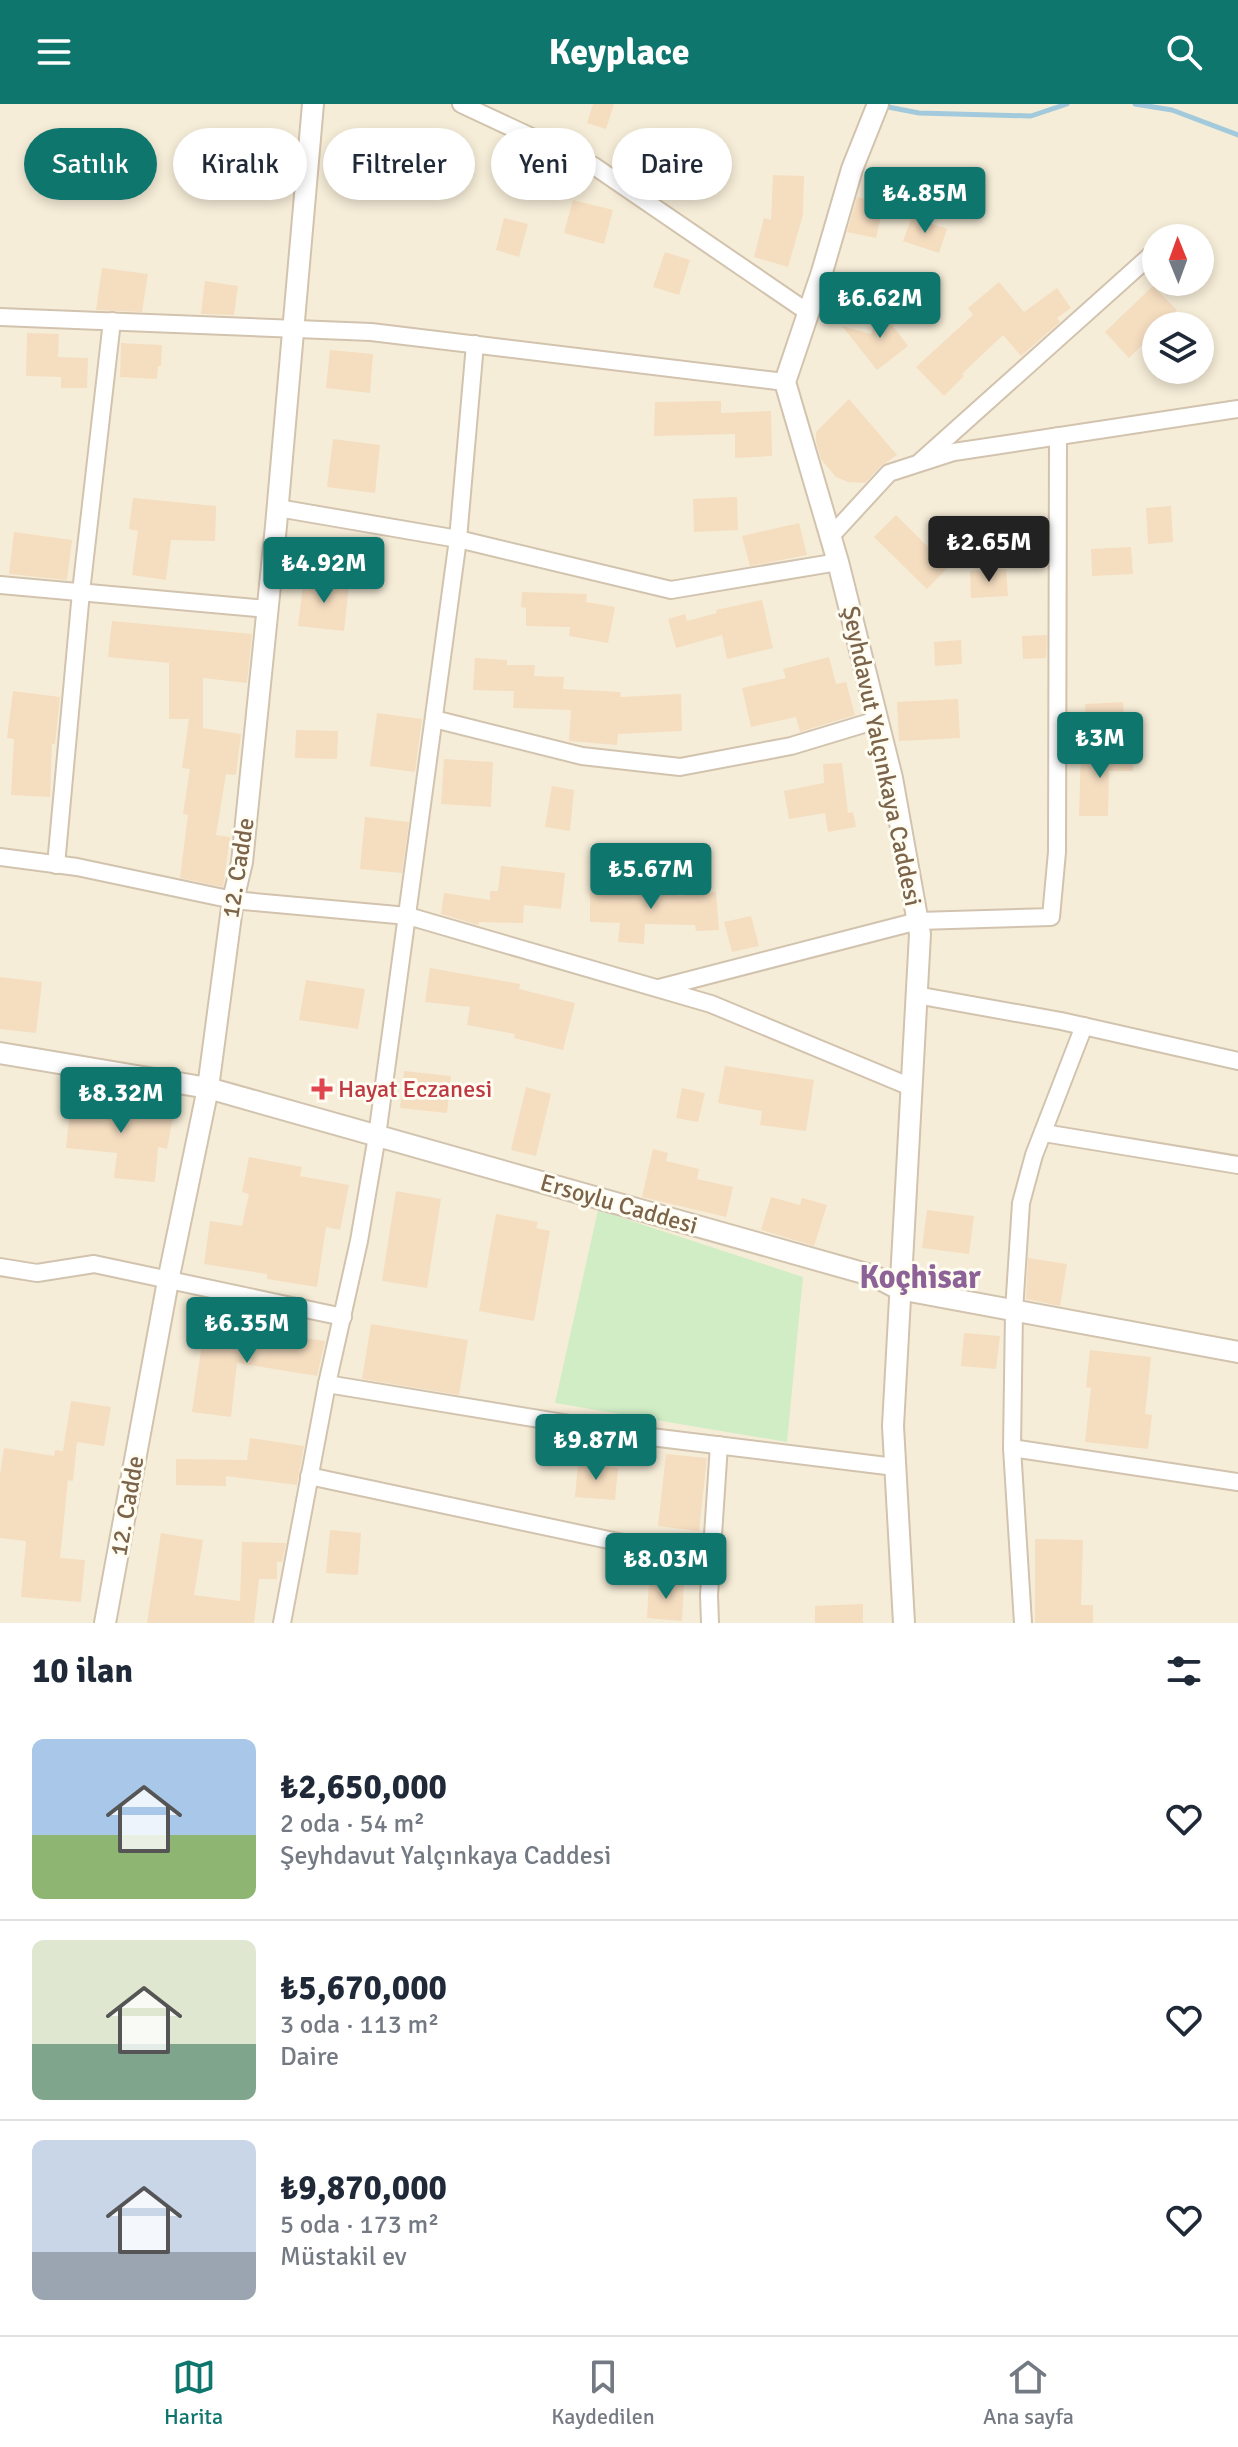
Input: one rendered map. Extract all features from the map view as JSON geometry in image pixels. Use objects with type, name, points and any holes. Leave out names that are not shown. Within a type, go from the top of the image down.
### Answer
[{"type":"street","name":"12. Cadde","points":[[105,1623],[168,1281],[208,1088],[233,900],[242,862],[278,508],[313,104]]},
{"type":"street","points":[[461,104],[594,166],[809,313]]},
{"type":"street","points":[[0,317],[371,332],[785,382],[852,169],[878,104]]},
{"type":"street","points":[[917,464],[1142,263]]},
{"type":"street","points":[[56,865],[81,592],[112,321]]},
{"type":"street","points":[[282,1623],[377,1136],[458,539],[475,344]]},
{"type":"street","name":"Şeyhdavut Yalçınkaya Caddesi","points":[[785,382],[831,536],[892,778],[918,921],[893,1426],[904,1623]]},
{"type":"street","points":[[831,536],[889,473],[954,452],[1238,409]]},
{"type":"street","points":[[658,989],[918,921],[1051,917],[1057,852],[1058,436]]},
{"type":"street","points":[[278,508],[458,539],[671,590],[838,562]]},
{"type":"street","points":[[0,585],[268,609]]},
{"type":"street","points":[[434,719],[582,756],[680,767],[791,746],[877,720]]},
{"type":"street","points":[[0,857],[233,900],[408,916],[711,1004],[911,1087]]},
{"type":"street","points":[[916,995],[1084,1026],[1238,1061]]},
{"type":"street","points":[[1023,1623],[1012,1448],[1014,1311],[1021,1203],[1034,1155],[1084,1026]]},
{"type":"street","name":"Ersoylu Caddesi","points":[[0,1053],[208,1088],[874,1276],[899,1289],[1238,1352]]},
{"type":"street","points":[[1044,1133],[1238,1165]]},
{"type":"street","points":[[0,1267],[37,1273],[94,1264],[343,1317]]},
{"type":"street","points":[[327,1384],[643,1436],[895,1467]]},
{"type":"street","points":[[710,1623],[719,1445]]},
{"type":"street","points":[[1012,1448],[1238,1482]]},
{"type":"street","points":[[309,1476],[712,1562]]},
{"type":"shaded area","points":[[0,104],[1238,104],[1238,1623],[0,1623]]},
{"type":"green space","points":[[598,1210],[803,1277],[787,1442],[555,1403]]},
{"type":"building","points":[[593,104],[614,104],[606,129],[587,123]]},
{"type":"building","points":[[773,175],[804,176],[803,215],[788,267],[754,257],[764,218],[771,220]]},
{"type":"building","points":[[857,197],[884,203],[876,238],[847,232]]},
{"type":"building","points":[[573,200],[613,210],[604,244],[564,233]]},
{"type":"building","points":[[912,217],[947,229],[939,253],[903,241]]},
{"type":"building","points":[[504,218],[528,224],[519,257],[496,250]]},
{"type":"building","points":[[665,252],[690,260],[679,295],[653,287]]},
{"type":"building","points":[[102,268],[148,274],[142,312],[96,310]]},
{"type":"building","points":[[205,281],[238,286],[234,315],[201,314]]},
{"type":"building","points":[[999,282],[1024,312],[1057,288],[1071,308],[1057,318],[1060,322],[1021,356],[1003,335],[944,396],[916,367],[973,315],[968,308]]},
{"type":"building","points":[[1143,296],[1163,296],[1177,310],[1142,312],[1142,345],[1129,358],[1105,332]]},
{"type":"building","points":[[894,301],[890,322],[908,346],[877,370],[842,326],[871,334],[878,314]]},
{"type":"building","points":[[27,333],[59,334],[58,357],[88,358],[87,388],[61,388],[61,377],[26,376]]},
{"type":"building","points":[[121,343],[162,345],[157,379],[120,377]]},
{"type":"building","points":[[330,350],[373,354],[370,393],[326,388]]},
{"type":"building","points":[[849,399],[897,455],[865,483],[848,482],[836,477],[821,459],[816,442],[816,432]]},
{"type":"building","points":[[721,401],[721,413],[771,411],[772,456],[735,458],[735,434],[654,436],[655,402]]},
{"type":"building","points":[[333,439],[380,445],[375,493],[327,487]]},
{"type":"building","points":[[737,497],[738,530],[694,532],[693,499]]},
{"type":"building","points":[[133,498],[216,506],[215,541],[171,540],[166,580],[132,575],[138,531],[129,529]]},
{"type":"building","points":[[1171,506],[1173,542],[1148,544],[1146,508]]},
{"type":"building","points":[[896,515],[948,567],[927,589],[874,537]]},
{"type":"building","points":[[799,523],[807,555],[750,566],[742,536]]},
{"type":"building","points":[[14,532],[72,540],[67,580],[9,574]]},
{"type":"building","points":[[1131,547],[1133,574],[1092,576],[1091,549]]},
{"type":"building","points":[[1006,569],[1008,596],[971,598],[970,571]]},
{"type":"building","points":[[304,579],[349,584],[344,631],[298,626]]},
{"type":"building","points":[[522,592],[587,594],[586,602],[615,607],[608,643],[569,636],[570,627],[526,626],[526,608],[521,607]]},
{"type":"building","points":[[762,600],[773,648],[727,659],[722,635],[676,648],[668,619],[685,614],[687,621],[717,613],[716,610]]},
{"type":"building","points":[[112,621],[252,634],[247,683],[203,678],[203,728],[241,734],[236,775],[226,774],[216,835],[230,837],[223,887],[180,878],[188,815],[183,814],[190,769],[182,768],[189,719],[169,719],[169,663],[108,657]]},
{"type":"building","points":[[1047,635],[1046,658],[1023,659],[1022,636]]},
{"type":"building","points":[[961,640],[962,664],[935,666],[934,642]]},
{"type":"building","points":[[829,657],[836,684],[846,682],[855,715],[800,732],[796,717],[751,727],[742,688],[786,678],[783,669]]},
{"type":"building","points":[[475,658],[507,660],[507,665],[535,665],[534,676],[564,677],[563,689],[621,692],[620,697],[681,694],[682,731],[618,734],[617,745],[569,741],[571,710],[513,708],[514,691],[473,690]]},
{"type":"building","points":[[13,691],[60,697],[55,744],[52,744],[50,797],[11,795],[14,739],[7,738]]},
{"type":"building","points":[[958,699],[960,738],[899,741],[897,702]]},
{"type":"building","points":[[1123,702],[1124,721],[1086,723],[1085,704]]},
{"type":"building","points":[[377,713],[422,719],[415,772],[370,766]]},
{"type":"building","points":[[296,730],[338,731],[337,759],[295,758]]},
{"type":"building","points":[[1081,752],[1133,752],[1133,771],[1109,771],[1108,816],[1079,816]]},
{"type":"building","points":[[444,759],[493,762],[491,807],[441,804]]},
{"type":"building","points":[[842,763],[848,813],[853,812],[856,827],[828,832],[825,813],[789,819],[784,791],[824,783],[823,764]]},
{"type":"building","points":[[552,786],[574,790],[570,831],[545,827]]},
{"type":"building","points":[[365,817],[409,822],[402,873],[360,869]]},
{"type":"building","points":[[501,866],[565,873],[561,909],[524,905],[523,923],[479,922],[478,925],[441,914],[444,893],[490,900],[490,891],[498,891]]},
{"type":"building","points":[[590,884],[615,884],[615,892],[678,893],[678,896],[716,892],[719,930],[696,931],[695,925],[645,924],[644,944],[618,942],[620,923],[590,922]]},
{"type":"building","points":[[751,916],[759,946],[732,952],[724,922]]},
{"type":"building","points":[[430,968],[520,984],[519,989],[575,1003],[563,1050],[514,1038],[515,1034],[467,1025],[470,1007],[425,1002]]},
{"type":"building","points":[[0,977],[42,982],[36,1033],[0,1029]]},
{"type":"building","points":[[306,980],[365,989],[358,1029],[299,1020]]},
{"type":"building","points":[[725,1066],[814,1080],[806,1131],[760,1125],[762,1111],[718,1103]]},
{"type":"building","points":[[404,1071],[451,1076],[447,1113],[400,1108]]},
{"type":"building","points":[[526,1087],[551,1094],[536,1156],[511,1150]]},
{"type":"building","points":[[682,1088],[705,1093],[698,1122],[676,1118]]},
{"type":"building","points":[[71,1100],[119,1105],[119,1102],[174,1112],[167,1149],[158,1147],[155,1182],[114,1178],[117,1153],[66,1148]]},
{"type":"building","points":[[653,1149],[668,1153],[666,1161],[699,1169],[697,1179],[733,1187],[726,1217],[642,1197]]},
{"type":"building","points":[[249,1157],[302,1167],[300,1176],[349,1185],[340,1230],[326,1227],[317,1287],[267,1279],[267,1274],[204,1264],[210,1221],[242,1226],[249,1194],[242,1192]]},
{"type":"building","points":[[396,1191],[441,1199],[427,1288],[382,1281]]},
{"type":"building","points":[[771,1197],[800,1205],[802,1198],[827,1205],[814,1246],[761,1230]]},
{"type":"building","points":[[927,1210],[974,1216],[969,1254],[922,1248]]},
{"type":"building","points":[[496,1214],[538,1222],[536,1228],[550,1231],[534,1321],[479,1311]]},
{"type":"building","points":[[1028,1258],[1067,1264],[1060,1306],[1026,1299]]},
{"type":"building","points":[[371,1324],[468,1340],[459,1395],[362,1379]]},
{"type":"building","points":[[204,1330],[269,1344],[271,1333],[325,1341],[317,1376],[237,1363],[231,1417],[192,1412]]},
{"type":"building","points":[[964,1333],[1000,1336],[996,1369],[961,1366]]},
{"type":"building","points":[[1090,1350],[1151,1357],[1145,1414],[1152,1415],[1148,1449],[1085,1442],[1091,1388],[1086,1387]]},
{"type":"building","points":[[71,1401],[111,1407],[104,1446],[77,1442],[73,1481],[68,1480],[60,1558],[85,1560],[81,1602],[21,1597],[26,1541],[0,1538],[0,1475],[4,1448],[54,1456],[55,1450],[63,1451]]},
{"type":"building","points":[[250,1438],[304,1446],[297,1485],[226,1476],[226,1486],[176,1485],[176,1459],[247,1460]]},
{"type":"building","points":[[666,1454],[707,1458],[699,1531],[658,1526]]},
{"type":"building","points":[[578,1464],[618,1468],[615,1500],[575,1497]]},
{"type":"building","points":[[330,1530],[361,1533],[358,1575],[326,1573]]},
{"type":"building","points":[[161,1533],[203,1540],[194,1595],[240,1601],[242,1542],[286,1543],[282,1562],[277,1562],[277,1579],[259,1579],[254,1623],[147,1623]]},
{"type":"building","points":[[1035,1539],[1083,1540],[1081,1605],[1093,1605],[1093,1623],[1035,1623]]},
{"type":"building","points":[[649,1582],[684,1584],[682,1621],[647,1618]]},
{"type":"building","points":[[863,1604],[863,1623],[815,1623],[815,1606]]},
{"type":"waterway","points":[[883,106],[919,113],[1031,116],[1067,104]]},
{"type":"waterway","points":[[1135,104],[1172,110],[1238,135]]},
{"type":"place","name":"Hayat Eczanesi","points":[[322,1089]]},
{"type":"district","name":"Koçhisar","points":[[920,1277]]}]
